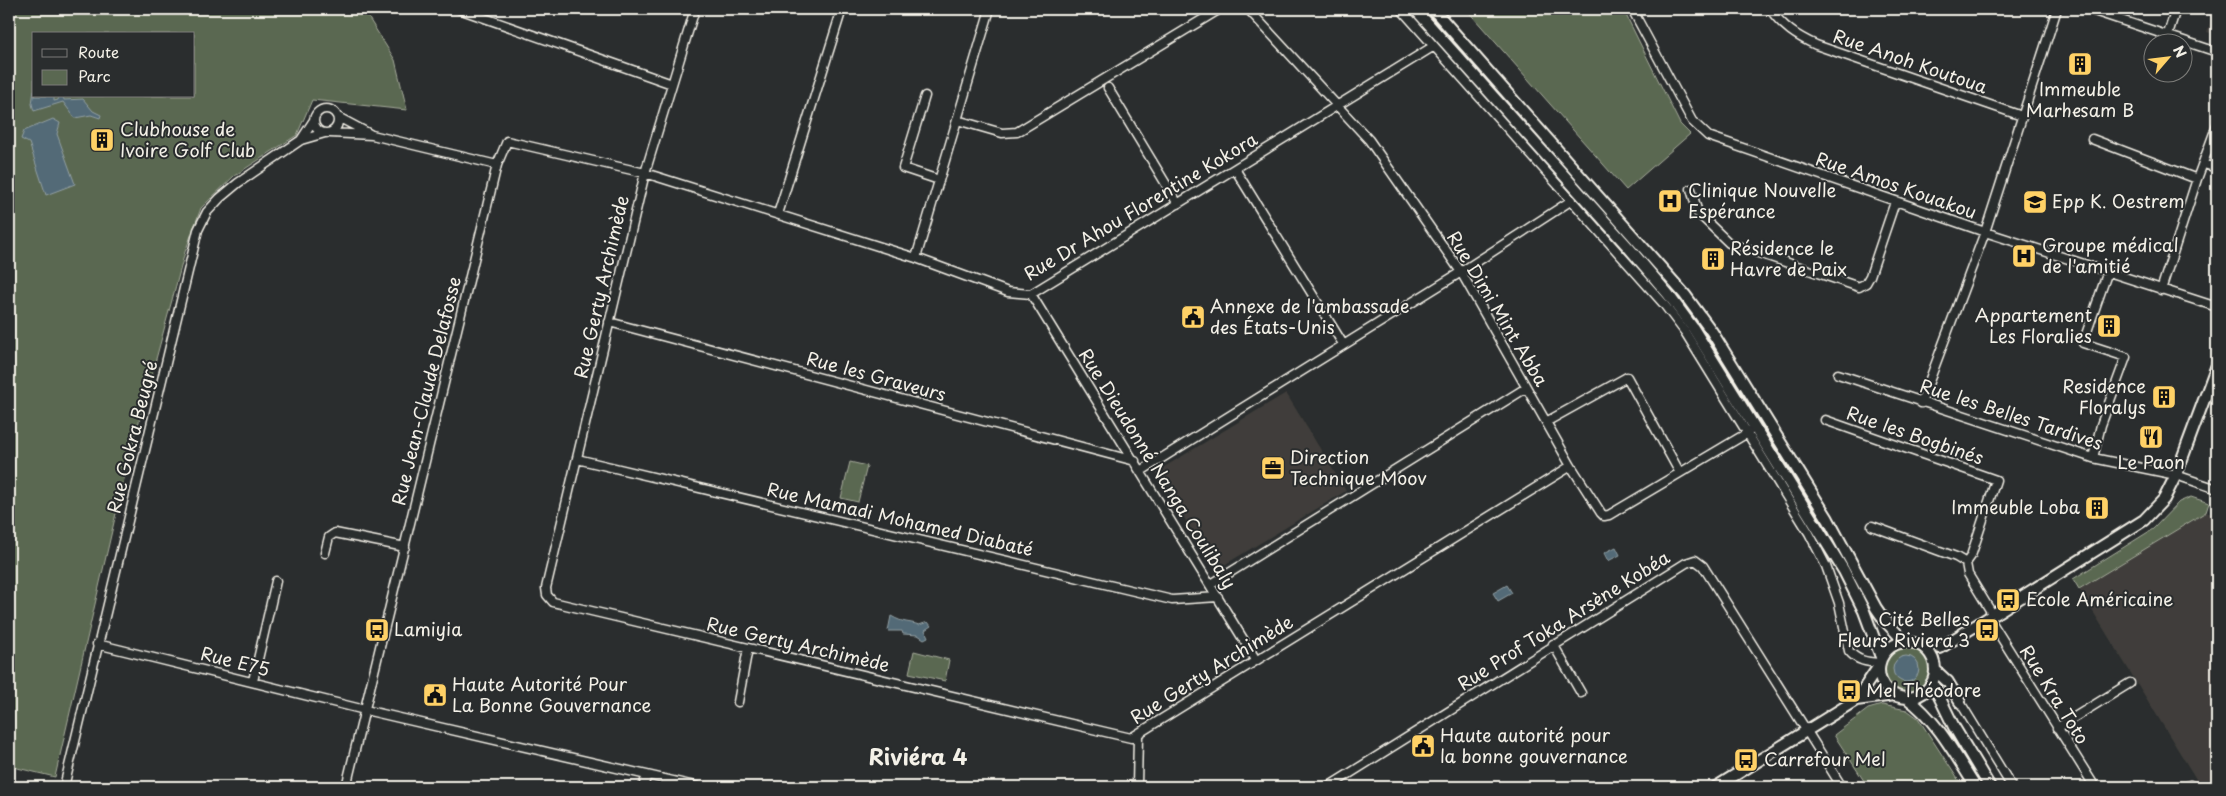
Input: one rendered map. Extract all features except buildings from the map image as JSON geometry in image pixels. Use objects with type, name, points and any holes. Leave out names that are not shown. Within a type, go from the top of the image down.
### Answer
[{"type":"main road","points":[[1415,9],[1629,248],[1668,294],[1693,328],[1844,571],[1864,611],[1880,662],[1882,683],[1895,695]]},
{"type":"main road","points":[[1433,9],[1685,296],[1712,332],[1828,519],[1876,608],[1885,621],[1904,641]]},
{"type":"main road","points":[[1923,647],[1940,648],[2144,520],[2164,499],[2176,475],[2213,389],[2217,365]]},
{"type":"main road","points":[[1856,700],[1890,646],[1904,641],[1914,642],[1923,647],[1930,655],[1935,668],[1948,682],[1960,702]]},
{"type":"main road","points":[[1906,698],[1924,692],[1932,682],[1940,648]]},
{"type":"main road","points":[[1932,682],[1954,727],[1990,787]]},
{"type":"main road","points":[[1716,787],[1856,700],[1895,695],[1906,698],[1921,709],[1940,729],[1976,787]]},
{"type":"main road","points":[[1941,701],[1950,699],[1960,702]]},
{"type":"street","points":[[459,9],[672,84]]},
{"type":"street","name":"Rue Gerty Archimède","points":[[694,9],[645,173],[609,322],[546,588],[553,602],[1131,738],[1571,466]]},
{"type":"street","points":[[778,214],[842,9]]},
{"type":"street","points":[[916,258],[990,9]]},
{"type":"street","points":[[957,120],[1002,133],[1017,132],[1220,9]]},
{"type":"street","name":"Rue Dimi Mint Abba","points":[[1248,9],[1369,140],[1461,272],[1571,466],[1604,516],[1609,516],[1748,432]]},
{"type":"street","points":[[1401,9],[1570,202],[1663,303],[1700,355],[1809,533],[1826,566],[1839,603],[1849,650],[1854,657],[1863,661],[1880,662]]},
{"type":"street","name":"Rue Amos Kouakou","points":[[1632,9],[1692,121],[1708,136],[1895,202],[2217,308]]},
{"type":"street","name":"Rue Anoh Koutoua","points":[[1770,9],[1780,23],[1816,45],[2022,116]]},
{"type":"street","points":[[1921,403],[1985,232],[2057,9]]},
{"type":"street","points":[[2088,9],[2104,11],[2162,32]]},
{"type":"street","points":[[2169,32],[2176,9]]},
{"type":"street","points":[[2194,44],[2217,52]]},
{"type":"street","name":"Rue Dr Ahou Florentine Kokora","points":[[645,173],[916,258],[1008,292],[1031,294],[1434,46]]},
{"type":"street","points":[[1108,88],[1178,204]]},
{"type":"street","points":[[925,96],[903,168],[940,180]]},
{"type":"street","name":"Rue Gokra Beugré","points":[[301,140],[318,111],[327,108],[336,112],[338,117],[372,135]]},
{"type":"street","points":[[314,120],[317,129],[328,133],[338,126],[338,117]]},
{"type":"street","points":[[2161,290],[2197,179],[2217,125]]},
{"type":"street","name":"Rue Gokra Beugré","points":[[64,787],[198,230],[207,212],[220,198],[301,140],[328,133],[372,135],[497,165]]},
{"type":"street","points":[[2092,139],[2197,179]]},
{"type":"street","name":"Rue Jean-Claude Delafosse","points":[[346,787],[497,165],[505,142],[509,140],[645,173]]},
{"type":"street","points":[[2204,164],[2217,168]]},
{"type":"street","points":[[1235,169],[1343,344]]},
{"type":"street","points":[[1691,190],[1698,212],[1729,243],[1859,287],[1866,283],[1870,276],[1895,202]]},
{"type":"street","points":[[1141,471],[1570,202]]},
{"type":"street","points":[[2092,458],[2101,425],[2126,357],[2083,343],[2108,271]]},
{"type":"street","name":"Rue Dieudonné Nanga Coulibaly","points":[[1031,294],[1256,660]]},
{"type":"street","name":"Rue les Graveurs","points":[[609,322],[1135,461]]},
{"type":"street","name":"Rue les Belles Tardives","points":[[1838,374],[2092,458],[2176,475],[2217,490]]},
{"type":"street","points":[[1546,422],[1627,377],[1680,473]]},
{"type":"street","points":[[1210,585],[1526,388]]},
{"type":"street","name":"Rue les Bogbinés","points":[[1825,420],[1996,480],[1971,556],[1966,563]]},
{"type":"street","name":"Rue Mamadi Mohamed Diabaté","points":[[577,459],[1172,600],[1218,597]]},
{"type":"street","points":[[1872,526],[1956,557],[1966,563]]},
{"type":"street","points":[[325,553],[329,537],[335,533],[405,547]]},
{"type":"street","name":"Rue Prof Toka Arsène Kobéa","points":[[1328,787],[1553,644],[1686,563],[1695,560],[1704,566],[1807,731]]},
{"type":"street","name":"Rue Kra Toto","points":[[1966,563],[1968,574],[1991,617],[2057,728],[2095,787]]},
{"type":"street","points":[[253,682],[276,581]]},
{"type":"street","name":"Rue E75","points":[[97,644],[365,710]]},
{"type":"street","points":[[1553,644],[1581,693]]},
{"type":"street","points":[[738,702],[748,648]]},
{"type":"street","points":[[2057,728],[2130,683]]},
{"type":"street","points":[[1960,702],[2012,787]]},
{"type":"street","points":[[365,710],[699,787]]},
{"type":"street","points":[[1807,731],[1842,787]]},
{"type":"street","points":[[1137,787],[1138,735]]},
{"type":"street","points":[[644,787],[647,775]]},
{"type":"shaded area","points":[[2215,9],[2217,9],[2217,35],[2207,32]]},
{"type":"shaded area","name":"Direction Technique Moov","points":[[1286,393],[1346,491],[1216,570],[1156,472]]},
{"type":"shaded area","points":[[2206,512],[2217,516],[2217,787],[2201,787],[2079,589]]},
{"type":"green space","points":[[9,9],[363,9],[395,60],[407,110],[312,100],[297,135],[234,176],[201,208],[185,252],[127,466],[55,777],[9,766]]},
{"type":"green space","points":[[1466,9],[1623,9],[1680,124],[1690,134],[1626,190]]},
{"type":"green space","points":[[850,462],[867,466],[858,502],[841,498]]},
{"type":"green space","points":[[2191,497],[2209,503],[2206,512],[2079,589],[2073,579],[2153,529],[2179,502]]},
{"type":"green space","points":[[1902,646],[1910,646],[1919,650],[1925,656],[1929,669],[1925,682],[1919,688],[1910,692],[1902,692],[1893,688],[1887,682],[1883,673],[1883,665],[1887,656],[1893,650]]},
{"type":"green space","points":[[914,651],[949,660],[945,681],[909,673]]},
{"type":"green space","points":[[1882,705],[1907,710],[1918,718],[1963,787],[1868,787],[1834,735],[1868,709]]},
{"type":"green space","points":[[2217,743],[2217,783],[2211,763]]},
{"type":"water","points":[[33,98],[54,98],[54,101],[58,98],[64,98],[64,100],[83,99],[93,111],[101,115],[100,118],[91,115],[75,118],[63,102],[34,111]]},
{"type":"water","points":[[53,119],[60,123],[57,134],[75,184],[46,195],[29,143],[21,139],[24,131]]},
{"type":"water","points":[[1616,547],[1620,555],[1608,561],[1604,553]]},
{"type":"water","points":[[1507,585],[1512,593],[1498,601],[1493,593]]},
{"type":"water","points":[[891,616],[919,625],[928,622],[931,626],[925,630],[928,637],[924,639],[918,635],[903,634],[902,631],[888,631]]},
{"type":"water","points":[[1906,656],[1915,660],[1919,669],[1915,678],[1906,682],[1897,678],[1893,669],[1897,660]]},
{"type":"place","name":"Immeuble Marhesam B","points":[[2080,64]]},
{"type":"place","name":"Clubhouse de Ivoire Golf Club","points":[[102,140]]},
{"type":"place","name":"Clinique Nouvelle Espérance","points":[[1670,201]]},
{"type":"place","name":"Epp K. Oestrem","points":[[2035,202]]},
{"type":"place","name":"Groupe médical de l'amitié","points":[[2024,256]]},
{"type":"place","name":"Résidence le Havre de Paix","points":[[1713,259]]},
{"type":"place","name":"Annexe de l'ambassade des États-Unis","points":[[1193,317]]},
{"type":"place","name":"Appartement Les Floralies","points":[[2109,326]]},
{"type":"place","name":"Residence Floralys","points":[[2164,397]]},
{"type":"place","name":"Le Paon","points":[[2151,437]]},
{"type":"place","name":"Direction Technique Moov","points":[[1273,468]]},
{"type":"place","name":"Immeuble Loba","points":[[2097,508]]},
{"type":"place","name":"Ecole Américaine","points":[[2008,600]]},
{"type":"place","name":"Lamiyia","points":[[377,630]]},
{"type":"place","name":"Cité Belles Fleurs Riviera 3","points":[[1987,630]]},
{"type":"place","name":"Mel Théodore","points":[[1849,691]]},
{"type":"place","name":"Haute Autorité Pour La Bonne Gouvernance","points":[[435,695]]},
{"type":"place","name":"Haute autorité pour la bonne gouvernance","points":[[1423,746]]},
{"type":"place","name":"Carrefour Mel","points":[[1746,760]]},
{"type":"district","name":"Riviéra 4","points":[[918,757]]}]
